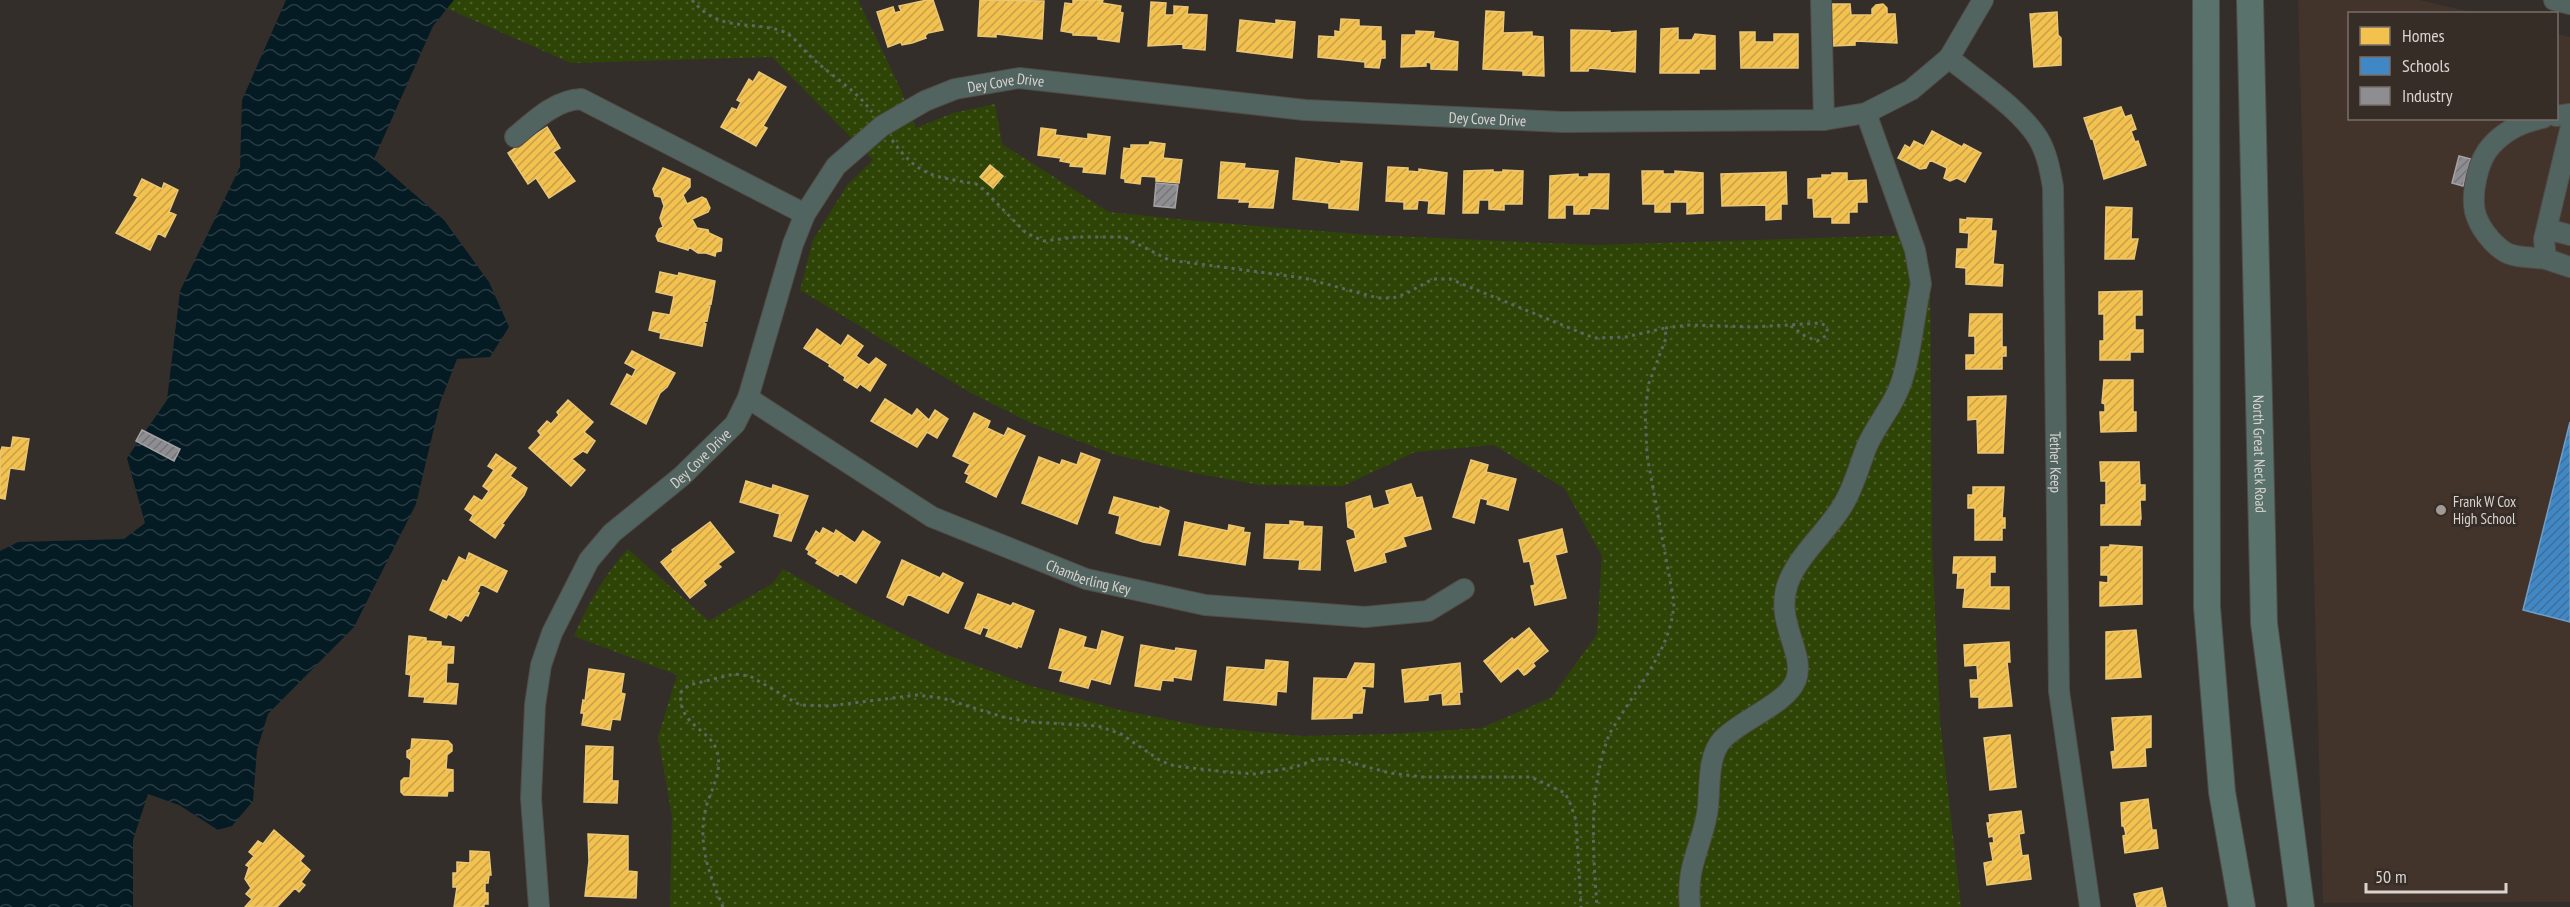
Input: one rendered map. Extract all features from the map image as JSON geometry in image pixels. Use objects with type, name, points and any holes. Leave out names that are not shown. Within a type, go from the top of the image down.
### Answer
[{"type":"main road","points":[[2206,0],[2207,607],[2222,792],[2242,907]]},
{"type":"main road","name":"North Great Neck Road","points":[[2250,0],[2264,623],[2301,907]]},
{"type":"street","points":[[1821,0],[1824,120]]},
{"type":"street","name":"Dey Cove Drive","points":[[538,907],[531,798],[535,705],[541,665],[552,633],[589,560],[612,534],[682,476],[735,424],[748,398],[793,244],[805,214],[836,166],[882,126],[925,101],[955,89],[1019,78],[1305,110],[1563,122],[1824,120],[1866,113],[1911,90],[1949,58],[1983,0]]},
{"type":"street","points":[[2554,0],[2570,4]]},
{"type":"street","name":"Tether Keep","points":[[1949,58],[2023,119],[2038,139],[2048,161],[2052,187],[2059,691],[2090,907]]},
{"type":"street","points":[[515,137],[568,99],[581,99],[805,214]]},
{"type":"street","points":[[1690,907],[1688,886],[1692,861],[1707,817],[1715,751],[1721,741],[1740,724],[1790,690],[1796,680],[1797,656],[1784,616],[1787,586],[1801,561],[1844,505],[1868,443],[1899,389],[1904,374],[1921,284],[1920,272],[1915,250],[1866,113]]},
{"type":"street","points":[[2536,120],[2515,126],[2490,146],[2481,162],[2475,190],[2475,212],[2489,238],[2507,253],[2546,259],[2570,267]]},
{"type":"street","points":[[2546,259],[2544,239],[2565,174],[2570,130]]},
{"type":"street","points":[[2547,229],[2570,235]]},
{"type":"street","name":"Chamberling Key","points":[[748,398],[932,517],[1086,579],[1205,605],[1365,617],[1428,610],[1464,589]]},
{"type":"path","points":[[692,0],[711,16],[736,25],[782,32],[794,38],[819,66],[869,108],[912,165],[922,172],[938,177],[976,184],[1026,233],[1044,241],[1076,237],[1124,237],[1170,260],[1293,276],[1378,298],[1393,298],[1405,294],[1433,279],[1450,279],[1594,339],[1626,337],[1690,325],[1791,326],[1821,323],[1827,327],[1827,332],[1824,338],[1817,341],[1791,326]]},
{"type":"path","points":[[1597,907],[1593,874],[1594,803],[1604,754],[1610,734],[1657,658],[1673,618],[1674,602],[1647,455],[1645,411],[1648,383],[1666,338],[1665,328]]},
{"type":"path","points":[[723,907],[707,869],[702,841],[707,804],[719,768],[719,757],[717,749],[683,714],[680,702],[681,692],[688,684],[734,674],[750,676],[800,705],[917,695],[942,698],[1012,718],[1098,726],[1121,734],[1161,761],[1175,766],[1255,774],[1295,767],[1317,759],[1337,759],[1422,777],[1531,777],[1565,793],[1570,803],[1576,820],[1581,907]]},
{"type":"shaded area","name":"Frank W Cox High School","points":[[2298,0],[2420,0],[2471,12],[2348,12],[2348,120],[2558,120],[2558,34],[2570,37],[2570,902],[2323,903]]},
{"type":"green space","points":[[428,0],[858,0],[900,88],[916,128],[953,113],[995,104],[1002,144],[1109,212],[1369,235],[1593,245],[1920,235],[1930,270],[1932,548],[1940,721],[1961,907],[670,907],[672,816],[658,737],[677,675],[574,636],[597,590],[628,549],[709,621],[773,583],[783,569],[860,613],[942,653],[1028,685],[1120,710],[1207,727],[1302,736],[1390,734],[1482,728],[1552,697],[1597,634],[1602,556],[1565,489],[1494,445],[1415,452],[1343,486],[1260,485],[1189,472],[1113,454],[1031,423],[971,393],[800,290],[813,240],[848,184],[873,160],[772,57],[571,63]]},
{"type":"water","points":[[286,0],[454,0],[433,26],[374,159],[444,220],[489,282],[509,327],[490,357],[457,359],[440,403],[416,504],[354,627],[268,714],[257,750],[253,801],[232,826],[218,830],[179,805],[148,794],[133,840],[133,907],[0,907],[0,551],[18,542],[124,539],[145,523],[127,458],[167,400],[180,291],[240,167],[242,100]]},
{"type":"building: Homes","points":[[933,0],[943,30],[928,33],[926,38],[912,43],[902,45],[901,42],[888,47],[877,12],[893,7],[895,13],[901,11],[899,6]]},
{"type":"building: Homes","points":[[980,0],[1044,1],[1042,39],[996,34],[996,37],[978,36]]},
{"type":"building: Homes","points":[[1073,0],[1103,0],[1102,3],[1121,6],[1120,12],[1123,13],[1119,42],[1098,39],[1098,36],[1073,35],[1073,33],[1061,31],[1065,3],[1073,4]]},
{"type":"building: Homes","points":[[1151,2],[1166,3],[1165,15],[1174,15],[1174,6],[1188,7],[1187,14],[1207,15],[1205,50],[1183,48],[1183,44],[1148,46]]},
{"type":"building: Homes","points":[[1831,4],[1850,4],[1851,15],[1872,15],[1872,9],[1876,5],[1883,4],[1887,8],[1887,14],[1895,14],[1897,43],[1855,41],[1855,45],[1833,46]]},
{"type":"building: Homes","points":[[1486,11],[1504,12],[1503,33],[1532,32],[1532,36],[1543,37],[1544,76],[1523,75],[1523,71],[1483,69]]},
{"type":"building: Homes","points":[[2057,12],[2058,35],[2061,38],[2061,65],[2034,67],[2030,14]]},
{"type":"building: Homes","points":[[1341,19],[1359,20],[1359,26],[1381,27],[1381,41],[1385,41],[1385,58],[1381,58],[1379,68],[1365,67],[1365,62],[1318,57],[1319,36],[1335,37],[1335,31],[1340,32]]},
{"type":"building: Homes","points":[[1240,20],[1276,24],[1276,20],[1295,22],[1292,58],[1237,51]]},
{"type":"building: Homes","points":[[1678,28],[1678,40],[1692,40],[1695,34],[1715,36],[1715,69],[1699,69],[1699,73],[1660,73],[1661,29]]},
{"type":"building: Homes","points":[[1571,30],[1610,31],[1610,33],[1636,31],[1635,72],[1589,68],[1588,71],[1571,71]]},
{"type":"building: Homes","points":[[1416,31],[1434,32],[1433,38],[1458,42],[1457,70],[1431,69],[1431,63],[1426,62],[1426,66],[1401,67],[1402,35],[1416,35]]},
{"type":"building: Homes","points":[[1740,32],[1755,32],[1755,42],[1774,42],[1774,34],[1798,34],[1798,68],[1741,68]]},
{"type":"building: Homes","points":[[759,72],[786,87],[763,126],[767,128],[756,146],[721,127],[732,108],[737,110],[741,102],[737,100],[749,79],[753,82]]},
{"type":"building: Homes","points":[[2121,107],[2125,117],[2131,115],[2136,129],[2131,131],[2135,142],[2138,141],[2146,165],[2104,179],[2093,139],[2091,139],[2084,118]]},
{"type":"building: Homes","points":[[547,127],[560,148],[553,152],[575,181],[549,198],[536,178],[528,184],[508,153]]},
{"type":"building: Homes","points":[[1041,128],[1056,130],[1055,135],[1088,139],[1088,134],[1110,137],[1105,174],[1083,172],[1084,167],[1070,166],[1071,163],[1060,161],[1061,158],[1038,155]]},
{"type":"building: Homes","points":[[1932,131],[1962,147],[1964,144],[1981,153],[1965,182],[1957,178],[1950,181],[1944,178],[1947,168],[1930,160],[1926,168],[1920,169],[1898,158],[1905,145],[1910,148],[1914,141],[1924,146]]},
{"type":"building: Homes","points":[[1150,142],[1165,144],[1163,158],[1182,160],[1179,183],[1156,181],[1156,177],[1141,176],[1140,184],[1125,182],[1125,179],[1121,178],[1124,148],[1131,149],[1131,145],[1149,145]]},
{"type":"building: Homes","points":[[1296,158],[1341,164],[1341,161],[1362,163],[1358,210],[1329,208],[1329,203],[1293,199]]},
{"type":"building: Homes","points":[[1221,162],[1245,164],[1244,168],[1278,171],[1273,208],[1249,207],[1250,202],[1239,202],[1240,199],[1218,198]]},
{"type":"building: Homes","points":[[990,165],[1003,176],[993,188],[980,177]]},
{"type":"building: Homes","points":[[1388,167],[1408,168],[1408,171],[1419,172],[1419,169],[1447,173],[1444,214],[1428,213],[1429,201],[1418,200],[1417,209],[1404,209],[1404,202],[1386,201]]},
{"type":"building: Homes","points":[[663,168],[690,179],[690,187],[683,195],[687,204],[702,197],[706,199],[710,208],[708,212],[692,219],[697,228],[708,230],[709,233],[722,239],[721,251],[716,252],[715,256],[698,253],[689,247],[688,250],[658,241],[656,236],[659,229],[663,227],[660,218],[664,206],[661,197],[655,196],[653,189]]},
{"type":"building: Homes","points":[[1493,170],[1493,172],[1523,171],[1522,204],[1504,204],[1504,210],[1489,209],[1489,200],[1479,200],[1478,213],[1463,213],[1464,171]]},
{"type":"building: Homes","points":[[1642,171],[1663,171],[1663,174],[1675,174],[1675,171],[1703,173],[1703,213],[1687,214],[1687,202],[1670,202],[1670,212],[1655,212],[1655,204],[1643,204]]},
{"type":"building: Homes","points":[[1786,172],[1787,204],[1781,204],[1781,219],[1766,220],[1766,205],[1722,206],[1721,174]]},
{"type":"building: Homes","points":[[1832,173],[1847,173],[1847,181],[1866,180],[1867,202],[1857,202],[1857,212],[1849,212],[1849,223],[1832,223],[1832,217],[1814,217],[1813,198],[1808,198],[1808,179],[1822,178],[1822,175],[1832,175]]},
{"type":"building: Homes","points":[[1578,174],[1578,177],[1589,177],[1589,174],[1609,174],[1608,209],[1590,208],[1589,214],[1574,214],[1574,205],[1565,205],[1565,218],[1549,218],[1550,176]]},
{"type":"building: Homes","points":[[142,179],[162,189],[164,183],[178,190],[169,212],[176,215],[165,237],[158,233],[150,250],[116,233],[138,197],[134,195]]},
{"type":"building: Homes","points":[[2106,207],[2132,208],[2131,239],[2138,239],[2134,259],[2105,259]]},
{"type":"building: Homes","points":[[1967,218],[1992,219],[1991,231],[1996,231],[1993,264],[2003,265],[2002,286],[1966,284],[1966,268],[1956,267],[1957,249],[1968,249],[1969,233],[1960,232],[1960,219],[1967,220]]},
{"type":"building: Homes","points":[[660,272],[678,276],[679,273],[715,281],[711,304],[708,303],[710,306],[707,321],[704,320],[706,324],[702,346],[660,338],[661,333],[649,330],[653,312],[670,315],[674,296],[656,292]]},
{"type":"building: Homes","points":[[2142,291],[2142,315],[2135,315],[2135,330],[2143,330],[2143,352],[2130,352],[2130,360],[2100,360],[2100,341],[2104,341],[2104,314],[2099,314],[2099,292]]},
{"type":"building: Homes","points":[[1970,314],[2002,314],[2002,347],[2006,347],[2006,356],[2002,356],[2002,369],[1966,369],[1966,355],[1975,355],[1975,336],[1969,336]]},
{"type":"building: Homes","points":[[817,329],[841,346],[848,335],[863,346],[856,356],[869,365],[876,358],[886,365],[870,391],[860,384],[857,388],[844,380],[845,377],[829,366],[830,364],[804,348]]},
{"type":"building: Homes","points":[[632,351],[675,373],[667,387],[660,393],[646,424],[611,404],[627,374],[632,377],[636,369],[625,363]]},
{"type":"building: Homes","points":[[2104,380],[2133,380],[2133,412],[2136,412],[2136,431],[2101,432],[2100,412],[2105,412],[2105,404],[2102,403]]},
{"type":"building: Homes","points":[[2006,396],[2003,453],[1978,453],[1977,419],[1968,420],[1968,397]]},
{"type":"building: Homes","points":[[885,399],[912,416],[917,409],[929,420],[935,410],[948,419],[937,438],[927,432],[917,447],[871,421]]},
{"type":"building: Homes","points":[[568,400],[593,422],[584,432],[595,441],[587,453],[583,451],[572,459],[585,470],[571,486],[529,448],[541,435],[538,431],[547,421],[551,424],[559,415],[557,412]]},
{"type":"building: Homes","points":[[974,413],[990,421],[987,428],[1004,436],[1008,428],[1025,436],[996,497],[966,482],[969,475],[965,473],[970,464],[953,456]]},
{"type":"building: Homes","points":[[13,437],[29,439],[24,470],[10,468],[5,499],[0,498],[0,453],[2,447],[11,448]]},
{"type":"building: Homes","points":[[1081,453],[1100,460],[1077,524],[1022,503],[1039,457],[1060,465],[1062,460],[1077,465]]},
{"type":"building: Homes","points":[[496,454],[516,468],[510,476],[527,488],[495,538],[470,520],[473,515],[465,509],[474,496],[482,501],[489,491],[483,486],[494,470],[488,466]]},
{"type":"building: Homes","points":[[1471,460],[1488,465],[1486,472],[1516,479],[1508,510],[1487,504],[1488,500],[1480,498],[1474,523],[1453,517]]},
{"type":"building: Homes","points":[[2100,462],[2139,462],[2140,485],[2145,485],[2145,500],[2140,500],[2140,525],[2101,525],[2101,505],[2106,505],[2106,481],[2101,481]]},
{"type":"building: Homes","points":[[746,481],[772,489],[773,485],[808,496],[791,541],[774,536],[780,514],[740,502]]},
{"type":"building: Homes","points":[[1411,484],[1416,498],[1422,497],[1431,529],[1403,537],[1406,546],[1384,553],[1386,562],[1355,571],[1347,541],[1356,538],[1354,530],[1348,527],[1346,503],[1370,496],[1373,509],[1390,504],[1386,491]]},
{"type":"building: Homes","points":[[1973,487],[2004,487],[2002,518],[2005,518],[2005,528],[2002,528],[2002,540],[1975,540],[1975,508],[1968,508],[1968,495],[1973,495]]},
{"type":"building: Homes","points":[[1114,497],[1169,511],[1160,545],[1116,533],[1120,516],[1109,513]]},
{"type":"building: Homes","points":[[1290,521],[1303,522],[1303,526],[1322,527],[1320,570],[1299,569],[1300,560],[1264,558],[1266,524],[1290,525]]},
{"type":"building: Homes","points":[[710,522],[734,552],[718,564],[721,567],[703,581],[706,585],[690,598],[661,562],[673,552],[672,550]]},
{"type":"building: Homes","points":[[1185,522],[1228,531],[1229,525],[1244,528],[1243,532],[1250,533],[1245,565],[1179,555]]},
{"type":"building: Homes","points":[[823,528],[834,534],[836,530],[855,543],[863,531],[880,542],[856,583],[816,563],[818,560],[808,554],[809,551],[806,549],[816,531],[820,534]]},
{"type":"building: Homes","points":[[1562,529],[1567,552],[1555,555],[1566,598],[1535,605],[1531,586],[1535,585],[1530,561],[1524,562],[1519,540]]},
{"type":"building: Homes","points":[[2110,545],[2142,547],[2142,604],[2100,606],[2100,582],[2108,583],[2108,575],[2101,575],[2101,547],[2110,547]]},
{"type":"building: Homes","points":[[469,553],[507,571],[497,592],[481,584],[468,616],[465,615],[461,621],[448,614],[446,618],[430,610],[443,580],[447,582],[459,557],[466,561]]},
{"type":"building: Homes","points":[[1954,557],[1995,557],[1995,572],[1990,572],[1990,587],[2009,587],[2009,609],[1963,607],[1965,588],[1957,588],[1958,573],[1953,573]]},
{"type":"building: Homes","points":[[902,560],[940,578],[943,573],[963,583],[948,613],[908,594],[903,605],[887,597]]},
{"type":"building: Homes","points":[[978,594],[1011,606],[1013,603],[1034,611],[1021,647],[1017,648],[986,636],[989,629],[983,627],[980,634],[965,628]]},
{"type":"building: Homes","points":[[1529,628],[1548,651],[1533,663],[1535,666],[1526,674],[1524,675],[1518,668],[1501,682],[1484,661],[1512,638],[1514,640]]},
{"type":"building: Homes","points":[[1060,629],[1086,637],[1083,647],[1097,650],[1102,631],[1123,637],[1110,684],[1091,679],[1088,688],[1060,681],[1063,671],[1049,668]]},
{"type":"building: Homes","points":[[2136,630],[2141,677],[2106,679],[2106,632]]},
{"type":"building: Homes","points":[[409,636],[441,642],[441,646],[454,647],[453,663],[447,663],[446,683],[458,684],[456,704],[424,702],[425,697],[409,696],[411,675],[406,674]]},
{"type":"building: Homes","points":[[2009,642],[2010,662],[2007,662],[2012,706],[1979,708],[1979,697],[1971,697],[1970,680],[1978,680],[1977,665],[1965,666],[1964,645]]},
{"type":"building: Homes","points":[[1141,645],[1175,651],[1176,648],[1196,651],[1191,680],[1173,677],[1173,681],[1162,680],[1160,690],[1135,686]]},
{"type":"building: Homes","points":[[1266,660],[1288,662],[1286,692],[1277,691],[1276,705],[1224,700],[1227,667],[1265,670]]},
{"type":"building: Homes","points":[[1355,663],[1374,664],[1373,687],[1362,686],[1362,690],[1365,690],[1362,713],[1352,713],[1352,718],[1312,719],[1314,678],[1347,679]]},
{"type":"building: Homes","points":[[1460,663],[1462,692],[1459,692],[1460,704],[1443,705],[1442,693],[1428,695],[1428,700],[1405,702],[1402,670]]},
{"type":"building: Homes","points":[[589,669],[624,674],[621,693],[625,694],[620,720],[612,719],[610,730],[582,725],[584,713],[581,713]]},
{"type":"building: Homes","points":[[2151,716],[2151,747],[2145,748],[2146,766],[2113,768],[2111,752],[2115,751],[2112,718]]},
{"type":"building: Homes","points":[[2010,735],[2016,787],[1990,790],[1984,738]]},
{"type":"building: Homes","points":[[412,739],[448,741],[452,745],[452,751],[447,755],[446,769],[453,770],[453,791],[448,791],[447,796],[404,795],[401,792],[401,781],[404,778],[410,778],[411,760],[407,757],[407,751],[411,749]]},
{"type":"building: Homes","points":[[586,746],[613,747],[612,781],[618,781],[617,803],[584,802]]},
{"type":"building: Homes","points":[[2148,799],[2152,830],[2156,830],[2158,848],[2125,853],[2123,836],[2126,835],[2124,826],[2122,826],[2121,803]]},
{"type":"building: Homes","points":[[2021,811],[2024,833],[2019,834],[2022,856],[2028,855],[2031,879],[1987,885],[1984,863],[1993,861],[1990,843],[1994,843],[1993,836],[1989,837],[1987,823],[1990,823],[1989,815]]},
{"type":"building: Homes","points":[[274,830],[304,856],[300,861],[310,870],[301,882],[305,885],[299,892],[295,888],[277,907],[245,907],[252,899],[246,894],[251,888],[245,879],[249,867],[246,865],[254,856],[249,852],[258,841],[263,844]]},
{"type":"building: Homes","points":[[588,834],[628,836],[628,871],[637,872],[636,898],[585,896],[589,861]]},
{"type":"building: Homes","points":[[470,851],[489,852],[491,875],[489,875],[488,883],[485,883],[488,904],[484,904],[484,907],[454,907],[457,887],[453,887],[453,873],[457,873],[457,862],[470,863]]},
{"type":"building: Homes","points":[[2162,888],[2166,907],[2137,907],[2134,894]]},
{"type":"building: Schools","points":[[2570,422],[2570,622],[2523,610]]},
{"type":"building: Industry","points":[[2459,156],[2471,159],[2463,186],[2452,183]]},
{"type":"building: Industry","points":[[1156,183],[1178,185],[1175,208],[1154,206]]},
{"type":"building: Industry","points":[[142,430],[180,449],[174,461],[136,441]]},
{"type":"place","name":"Frank W Cox High School","points":[[2441,510]]}]
